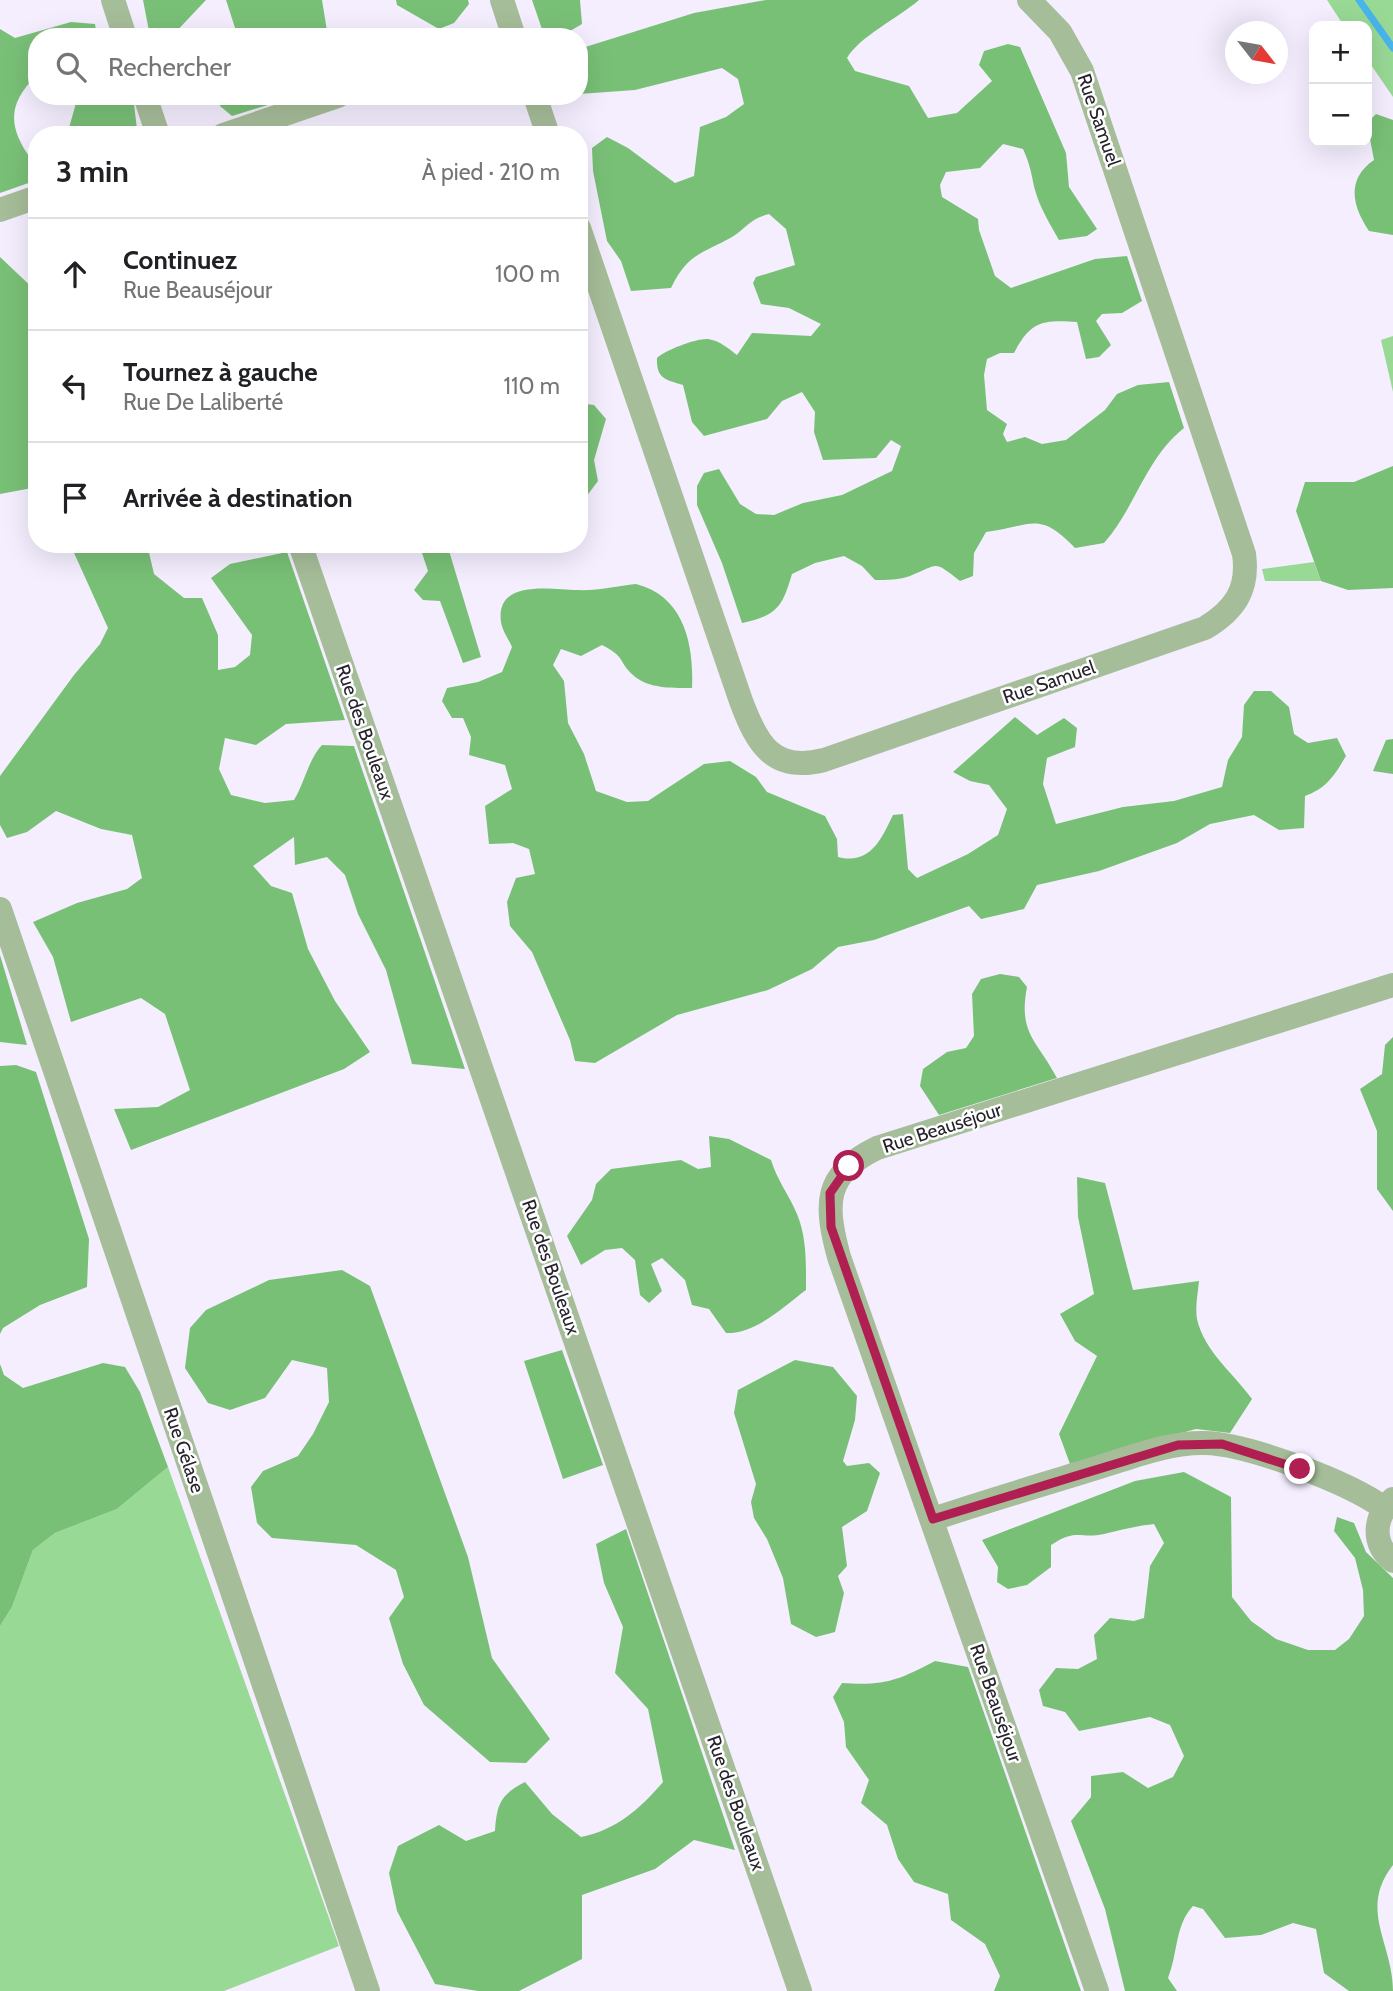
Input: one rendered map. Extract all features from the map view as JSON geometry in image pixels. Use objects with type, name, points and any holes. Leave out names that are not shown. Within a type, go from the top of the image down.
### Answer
[{"type":"street","points":[[113,0],[122,28]]},
{"type":"street","points":[[502,0],[511,28]]},
{"type":"street","name":"Rue Samuel","points":[[588,254],[741,701],[758,740],[770,753],[787,762],[806,765],[824,760],[1205,628],[1221,619],[1244,589],[1247,573],[1244,554],[1083,71],[1060,32],[1029,0]]},
{"type":"street","points":[[148,105],[156,126]]},
{"type":"street","points":[[250,126],[311,105]]},
{"type":"street","points":[[538,105],[545,126]]},
{"type":"street","points":[[0,210],[28,200]]},
{"type":"street","name":"Rue des Bouleaux","points":[[303,553],[800,1991]]},
{"type":"street","name":"Rue Gélase","points":[[0,909],[368,1991]]},
{"type":"street","name":"Rue Beauséjour","points":[[1097,1991],[839,1257],[829,1205],[837,1180],[849,1166],[877,1148],[1393,985]]},
{"type":"street","points":[[933,1519],[1150,1452],[1203,1443],[1222,1444],[1300,1469],[1389,1503],[1378,1519],[1377,1532],[1380,1544],[1393,1561]]},
{"type":"green space","points":[[143,0],[206,0],[180,28],[148,28]]},
{"type":"green space","points":[[226,0],[322,0],[327,28],[235,28]]},
{"type":"green space","points":[[396,0],[468,0],[469,4],[454,23],[442,28],[397,5]]},
{"type":"green space","points":[[532,0],[580,0],[582,24],[575,28],[542,28]]},
{"type":"green space","points":[[766,0],[919,0],[860,43],[847,58],[855,71],[909,86],[928,118],[957,113],[992,81],[979,65],[984,51],[1008,44],[1020,47],[1066,153],[1069,187],[1097,229],[1087,236],[1059,240],[1040,203],[1023,149],[1003,144],[980,168],[946,172],[940,185],[942,197],[978,219],[979,230],[995,276],[1011,288],[1095,259],[1127,256],[1142,301],[1122,313],[1102,314],[1096,321],[1111,345],[1099,357],[1086,359],[1077,322],[1046,322],[1026,334],[1014,353],[1000,353],[987,359],[984,375],[987,410],[1007,424],[1003,434],[1007,442],[1025,437],[1042,444],[1066,440],[1105,410],[1117,394],[1138,385],[1169,382],[1184,428],[1160,454],[1125,514],[1104,543],[1075,548],[1052,529],[1034,524],[986,532],[974,553],[973,576],[960,581],[935,566],[902,578],[875,580],[862,566],[844,556],[815,563],[792,574],[785,595],[771,613],[742,623],[722,563],[697,505],[697,486],[704,473],[719,469],[740,504],[756,514],[774,515],[803,503],[842,495],[892,471],[901,446],[891,440],[876,458],[823,460],[814,432],[815,412],[802,392],[782,401],[767,419],[704,436],[692,422],[683,385],[667,380],[658,370],[657,358],[689,342],[708,339],[720,343],[737,355],[752,333],[811,336],[821,324],[789,308],[761,304],[753,283],[756,277],[795,265],[786,229],[769,214],[757,218],[732,237],[690,261],[671,288],[631,291],[621,261],[607,241],[593,171],[592,148],[607,137],[628,148],[675,183],[694,176],[700,127],[726,117],[744,104],[738,79],[722,68],[635,90],[588,93],[588,46],[694,13]]},
{"type":"green space","points":[[1327,0],[1393,0],[1393,97],[1372,66],[1372,21],[1341,21]]},
{"type":"green space","points":[[71,22],[95,24],[96,28],[50,28]]},
{"type":"green space","points":[[0,29],[15,38],[28,34],[28,85],[20,96],[14,116],[18,136],[28,154],[28,183],[0,193]]},
{"type":"green space","points":[[75,105],[134,105],[137,126],[70,126]]},
{"type":"green space","points":[[220,105],[268,105],[232,116]]},
{"type":"green space","points":[[1376,114],[1393,120],[1393,235],[1369,231],[1356,203],[1359,176],[1374,160],[1372,118]]},
{"type":"green space","points":[[0,257],[28,283],[28,489],[0,494]]},
{"type":"green space","points":[[1393,336],[1393,392],[1381,340]]},
{"type":"green space","points":[[588,404],[594,405],[606,419],[594,460],[598,481],[588,494]]},
{"type":"green space","points":[[1393,466],[1393,588],[1348,590],[1321,581],[1296,511],[1305,482],[1354,482]]},
{"type":"green space","points":[[74,553],[149,553],[154,574],[184,598],[202,598],[218,635],[218,670],[235,667],[250,655],[252,635],[211,578],[230,564],[287,553],[345,720],[286,724],[256,745],[225,738],[219,769],[231,795],[265,803],[294,800],[313,757],[322,745],[354,746],[465,1069],[412,1064],[386,970],[358,914],[345,875],[327,857],[295,865],[294,837],[253,866],[271,886],[292,893],[308,949],[335,1001],[370,1052],[344,1069],[131,1150],[114,1109],[158,1107],[190,1090],[165,1014],[141,998],[71,1022],[53,957],[33,922],[77,903],[127,889],[142,878],[132,835],[101,829],[56,811],[27,832],[7,838],[0,825],[0,776],[100,644],[108,628]]},
{"type":"green space","points":[[422,553],[450,553],[481,657],[463,663],[440,601],[423,600],[414,590],[428,571]]},
{"type":"green space","points":[[1314,562],[1321,581],[1265,581],[1262,569]]},
{"type":"green space","points":[[636,584],[665,599],[683,624],[691,655],[692,688],[661,687],[639,680],[619,657],[602,645],[581,656],[561,649],[553,665],[564,681],[568,723],[584,754],[596,791],[627,802],[648,801],[704,764],[730,761],[756,777],[767,792],[825,816],[837,839],[838,857],[849,859],[866,854],[879,841],[893,815],[903,814],[908,869],[917,878],[968,854],[998,835],[1007,809],[989,785],[970,781],[953,772],[1015,717],[1037,735],[1064,718],[1077,728],[1075,747],[1047,758],[1043,784],[1056,824],[1123,807],[1174,801],[1222,787],[1228,760],[1242,737],[1244,705],[1254,691],[1271,691],[1289,707],[1294,734],[1308,743],[1337,738],[1346,756],[1329,780],[1305,796],[1304,828],[1279,830],[1254,815],[1210,824],[1177,843],[1099,871],[1037,885],[1024,909],[981,919],[969,906],[874,940],[838,947],[812,969],[768,990],[677,1015],[595,1063],[575,1061],[570,1040],[532,952],[510,926],[507,902],[516,878],[535,874],[529,849],[513,843],[489,844],[485,806],[512,789],[505,765],[469,755],[471,737],[463,718],[452,718],[442,701],[447,688],[478,682],[502,672],[512,647],[501,622],[502,608],[507,598],[528,590],[592,590]]},
{"type":"green space","points":[[1393,739],[1393,774],[1373,771],[1386,740]]},
{"type":"green space","points":[[0,955],[27,1045],[0,1042]]},
{"type":"green space","points":[[1000,974],[1019,977],[1027,987],[1027,1026],[1057,1078],[939,1115],[920,1086],[923,1069],[947,1052],[966,1048],[974,1036],[972,994],[981,979]]},
{"type":"green space","points":[[1393,1037],[1393,1211],[1377,1189],[1377,1131],[1360,1089],[1382,1074],[1385,1045]]},
{"type":"green space","points":[[16,1065],[36,1072],[89,1239],[87,1287],[40,1305],[3,1328],[0,1334],[0,1066]]},
{"type":"green space","points":[[709,1136],[729,1139],[771,1160],[797,1214],[804,1242],[806,1290],[769,1318],[737,1332],[726,1333],[709,1309],[692,1305],[685,1280],[662,1258],[651,1264],[662,1291],[649,1303],[640,1295],[635,1260],[622,1248],[605,1250],[581,1265],[567,1236],[592,1200],[596,1184],[611,1169],[681,1160],[698,1169],[711,1167]]},
{"type":"green space","points":[[1077,1177],[1105,1183],[1133,1290],[1199,1281],[1196,1315],[1201,1331],[1212,1352],[1252,1399],[1230,1433],[1196,1429],[1070,1464],[1059,1434],[1097,1356],[1075,1341],[1060,1314],[1094,1294],[1078,1217]]},
{"type":"green space","points":[[342,1270],[370,1286],[468,1557],[492,1658],[550,1739],[526,1763],[490,1762],[424,1705],[403,1664],[389,1618],[404,1597],[396,1570],[356,1545],[272,1538],[257,1523],[251,1487],[263,1471],[298,1456],[313,1434],[329,1402],[327,1368],[292,1360],[265,1398],[230,1410],[208,1403],[185,1368],[190,1328],[206,1310],[269,1280]]},
{"type":"green space","points":[[562,1350],[603,1465],[563,1479],[524,1361]]},
{"type":"green space","points":[[795,1360],[833,1367],[857,1396],[855,1420],[843,1461],[847,1466],[869,1463],[880,1473],[867,1511],[842,1527],[847,1566],[838,1576],[844,1593],[835,1632],[816,1637],[791,1624],[783,1578],[767,1539],[754,1518],[751,1502],[756,1484],[734,1413],[738,1390]]},
{"type":"green space","points":[[103,1363],[125,1367],[140,1392],[168,1467],[117,1509],[55,1533],[33,1550],[12,1607],[0,1626],[0,1364],[4,1375],[23,1388]]},
{"type":"green space","points":[[168,1467],[339,1946],[224,1991],[0,1991],[0,1626],[12,1607],[33,1550],[55,1533],[117,1509]]},
{"type":"green space","points":[[1184,1472],[1231,1497],[1232,1597],[1251,1621],[1276,1639],[1308,1650],[1335,1650],[1349,1639],[1364,1616],[1363,1590],[1355,1558],[1334,1531],[1337,1517],[1354,1523],[1366,1552],[1393,1578],[1393,1865],[1383,1881],[1378,1897],[1378,1912],[1392,1974],[1393,1991],[1349,1991],[1324,1973],[1316,1929],[1293,1923],[1261,1935],[1225,1938],[1203,1909],[1193,1906],[1183,1922],[1168,1978],[1177,1991],[1125,1991],[1105,1909],[1071,1821],[1091,1797],[1091,1776],[1123,1772],[1148,1788],[1173,1777],[1184,1756],[1170,1725],[1150,1717],[1079,1731],[1065,1712],[1043,1706],[1039,1690],[1056,1668],[1078,1669],[1097,1659],[1094,1635],[1110,1618],[1134,1621],[1144,1618],[1150,1566],[1164,1543],[1154,1524],[1104,1534],[1073,1535],[1051,1545],[1051,1567],[1027,1585],[1008,1589],[997,1582],[998,1567],[982,1540],[1135,1481]]},
{"type":"green space","points":[[626,1529],[735,1850],[694,1840],[655,1869],[582,1895],[582,1959],[519,1991],[478,1991],[435,1984],[397,1911],[389,1873],[398,1846],[439,1825],[466,1841],[495,1831],[501,1801],[510,1791],[525,1782],[552,1814],[581,1837],[594,1834],[626,1817],[663,1782],[648,1709],[615,1673],[623,1627],[604,1583],[596,1544]]},
{"type":"green space","points":[[935,1661],[968,1667],[1081,1991],[994,1991],[1000,1976],[985,1944],[951,1920],[948,1894],[914,1882],[898,1859],[887,1825],[861,1803],[869,1780],[846,1747],[844,1722],[833,1697],[842,1683],[869,1684],[890,1681]]},
{"type":"waterway","points":[[1359,0],[1393,48]]},
{"type":"route","points":[[849,1166],[830,1193],[831,1227],[839,1257],[933,1519],[1178,1445],[1222,1444],[1300,1469]]}]
